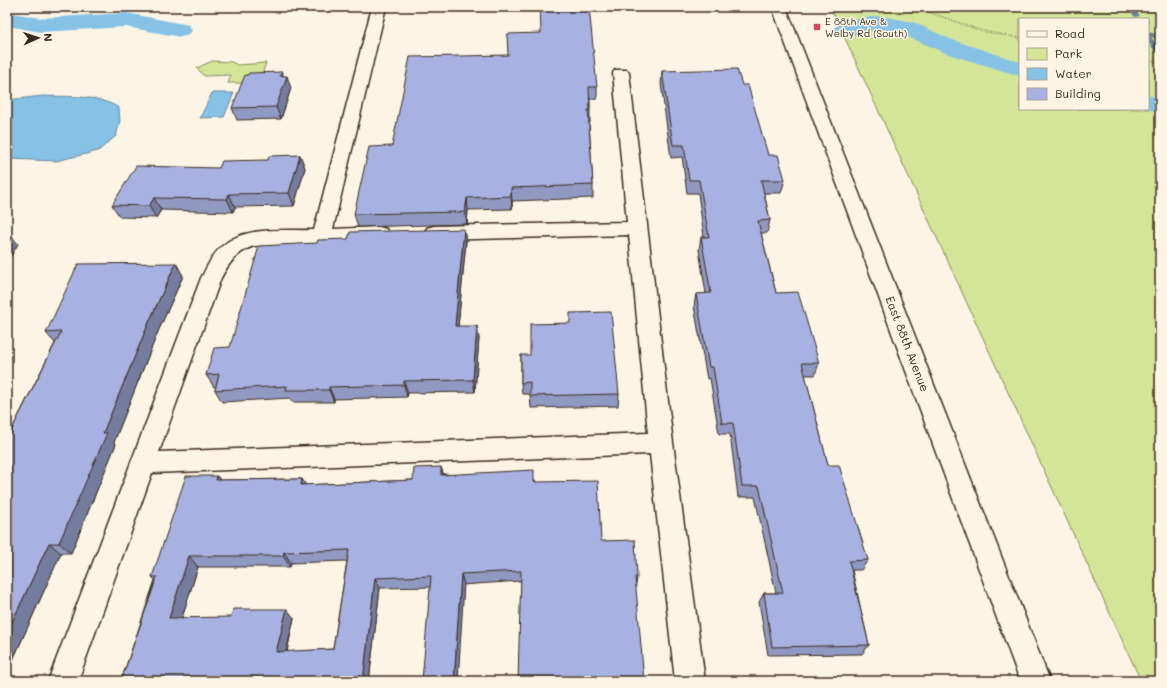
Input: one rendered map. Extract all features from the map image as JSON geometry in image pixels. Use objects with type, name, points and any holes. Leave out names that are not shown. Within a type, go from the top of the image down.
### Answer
[{"type":"street","points":[[322,236],[379,7]]},
{"type":"street","name":"East 88th Avenue","points":[[779,7],[1035,681]]},
{"type":"street","points":[[622,72],[660,444],[690,681]]},
{"type":"street","points":[[63,681],[211,278],[221,259],[233,247],[241,242],[253,239],[637,228]]},
{"type":"street","points":[[142,463],[660,444]]},
{"type":"path","points":[[907,7],[915,7],[982,31],[1019,38]]},
{"type":"path","points":[[1149,60],[1160,62]]},
{"type":"green space","points":[[829,7],[1154,7],[1160,10],[1160,681],[1141,681],[832,10]]},
{"type":"green space","points":[[212,61],[232,62],[237,65],[266,63],[259,83],[228,83],[231,75],[204,76],[197,68]]},
{"type":"water","points":[[212,93],[234,93],[224,117],[200,118]]},
{"type":"water","points":[[43,96],[92,98],[101,100],[119,108],[120,121],[116,136],[98,151],[56,161],[7,159],[7,100]]},
{"type":"building","points":[[540,7],[589,7],[597,87],[589,87],[590,110],[588,110],[593,185],[511,188],[511,196],[467,198],[465,212],[354,214],[369,147],[392,146],[410,57],[508,55],[507,34],[541,33]]},
{"type":"building","points":[[737,69],[742,85],[748,85],[768,155],[778,155],[785,180],[761,180],[770,220],[758,221],[776,293],[798,292],[819,363],[802,363],[828,465],[839,465],[868,560],[849,561],[869,645],[772,647],[764,593],[783,593],[759,486],[742,486],[733,423],[722,423],[713,367],[709,367],[696,294],[711,293],[701,237],[709,237],[699,180],[689,180],[684,145],[673,145],[662,71]]},
{"type":"building","points":[[282,72],[280,76],[287,76],[276,107],[232,108],[245,75],[248,75],[249,73]]},
{"type":"building","points":[[300,155],[289,193],[229,194],[227,199],[154,198],[149,206],[112,205],[136,166],[219,168],[222,161],[268,160],[269,156]]},
{"type":"building","points":[[464,229],[455,326],[477,326],[473,380],[404,381],[404,385],[329,387],[329,390],[286,390],[287,386],[215,390],[219,374],[206,375],[214,348],[230,347],[259,246],[317,243],[318,240],[348,239],[350,232]]},
{"type":"building","points":[[176,263],[149,322],[103,433],[107,433],[59,543],[49,543],[7,633],[7,435],[9,435],[61,332],[46,333],[78,264]]},
{"type":"building","points":[[611,312],[619,394],[530,396],[530,382],[521,383],[521,355],[530,355],[530,324],[570,323],[570,313]]},
{"type":"building","points":[[441,467],[441,475],[534,470],[534,482],[598,481],[601,541],[635,540],[637,577],[635,577],[644,681],[518,681],[521,571],[461,574],[454,681],[422,681],[431,576],[375,578],[363,681],[121,681],[157,577],[152,577],[186,476],[217,476],[216,480],[302,479],[301,485],[413,480],[414,468]],"holes":[[[349,550],[333,649],[276,652],[287,609],[233,609],[231,617],[169,618],[189,556],[283,556],[284,552]]]},
{"type":"waterway","points":[[1129,7],[1137,16]]},
{"type":"waterway","points":[[7,19],[41,25],[126,20],[181,30]]},
{"type":"waterway","points":[[842,31],[873,23],[889,23],[910,29],[936,42],[1019,69]]},
{"type":"waterway","points":[[1149,34],[1160,37]]},
{"type":"waterway","points":[[1149,38],[1160,54]]},
{"type":"waterway","points":[[1149,102],[1160,105]]},
{"type":"place","name":"E 88th Ave & Welby Rd (South)","points":[[817,27]]}]
